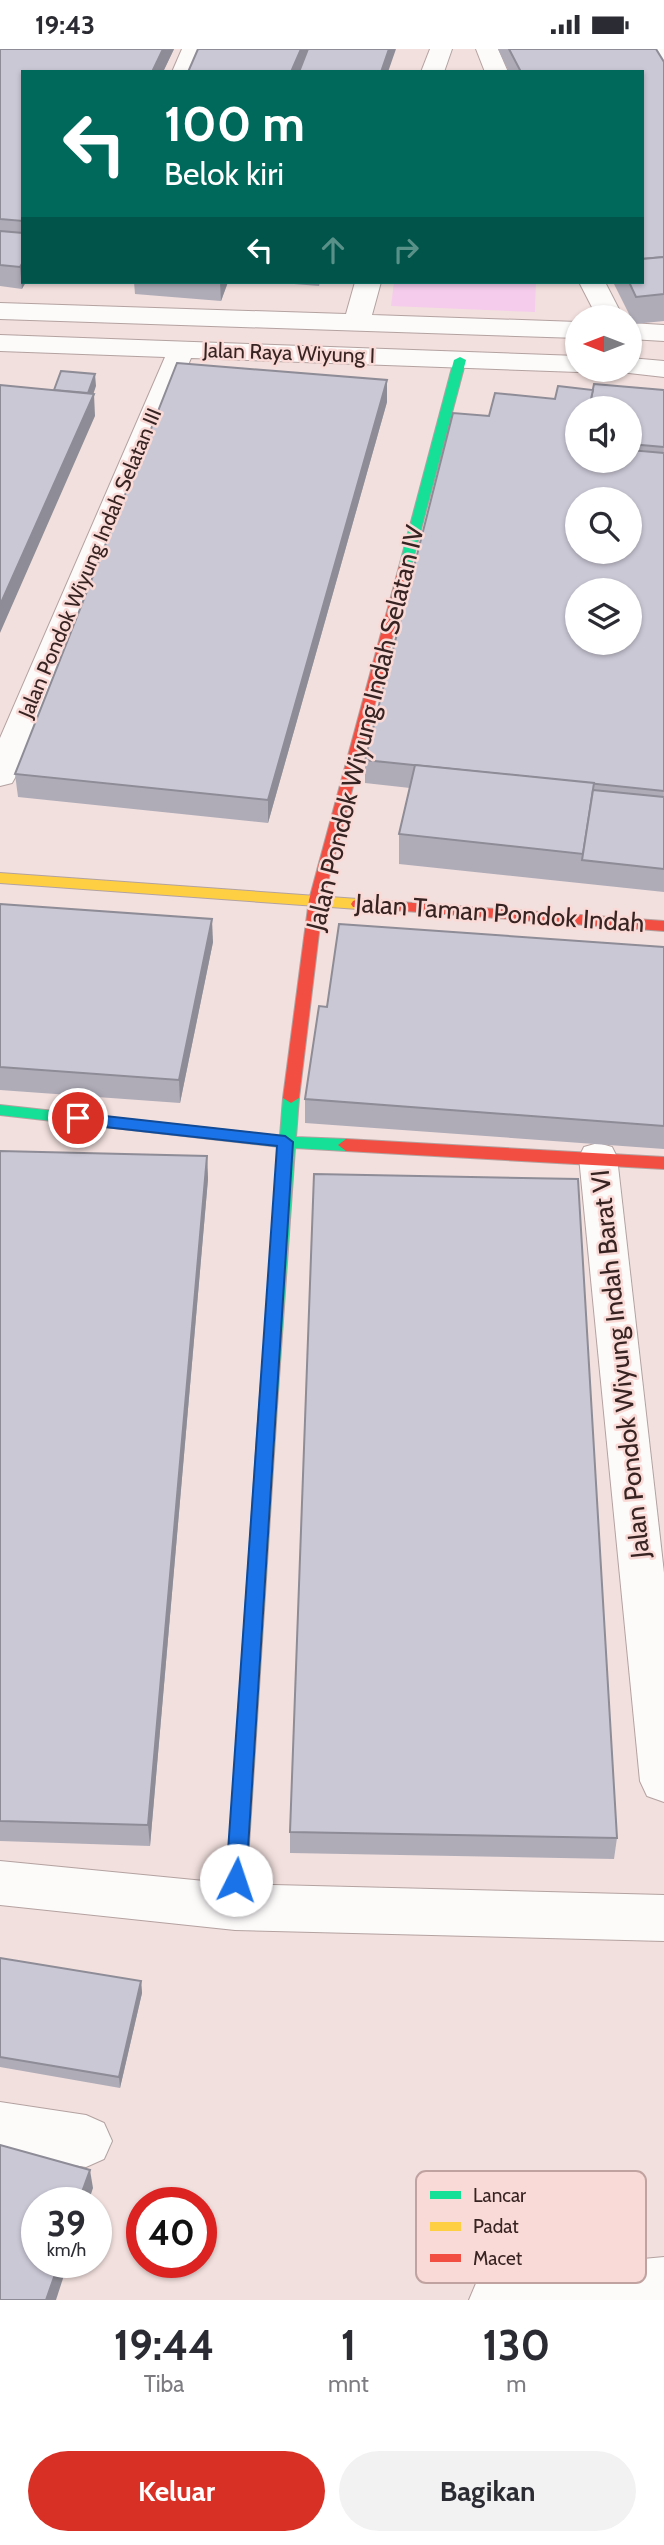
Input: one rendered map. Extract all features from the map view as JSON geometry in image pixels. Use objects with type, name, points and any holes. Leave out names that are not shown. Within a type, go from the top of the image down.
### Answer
[{"type":"street","points":[[184,70],[193,49]]},
{"type":"street","points":[[433,70],[441,49]]},
{"type":"street","points":[[487,49],[496,70]]},
{"type":"street","points":[[661,49],[664,54]]},
{"type":"street","points":[[357,324],[367,284]]},
{"type":"street","points":[[593,284],[604,305]]},
{"type":"street","name":"Jalan Raya Wiyung I","points":[[0,311],[82,303],[357,324],[565,330]]},
{"type":"street","points":[[642,332],[664,333]]},
{"type":"street","name":"Jalan Raya Wiyung I","points":[[0,343],[565,363]]},
{"type":"street","name":"Jalan Pondok Wiyung Indah Selatan III","points":[[0,776],[181,350]]},
{"type":"street","name":"Jalan Pondok Wiyung Indah Selatan IV","points":[[235,1907],[285,1142],[316,900],[460,360]]},
{"type":"street","points":[[642,367],[664,369]]},
{"type":"street","name":"Jalan Taman Pondok Indah","points":[[0,878],[664,926]]},
{"type":"street","points":[[0,1110],[285,1142],[598,1157],[664,1163]]},
{"type":"street","name":"Jalan Pondok Wiyung Indah Barat VI","points":[[598,1157],[664,1781]]},
{"type":"street","points":[[0,1883],[235,1907],[664,1918]]},
{"type":"street","points":[[0,2129],[86,2141]]},
{"type":"street","points":[[496,2300],[664,2284]]},
{"type":"shaded area","points":[[394,284],[536,284],[535,312],[391,306]]},
{"type":"building","points":[[0,49],[163,49],[153,70],[21,70],[21,221],[0,219]]},
{"type":"building","points":[[198,49],[301,49],[292,70],[189,70]]},
{"type":"building","points":[[308,49],[389,49],[382,70],[300,70]]},
{"type":"building","points":[[509,49],[656,49],[664,62],[664,257],[644,259],[644,70],[520,70]]},
{"type":"building","points":[[0,231],[21,233],[20,267],[0,265]]},
{"type":"building","points":[[664,257],[664,294],[636,297],[630,284],[644,284],[644,259]]},
{"type":"building","points":[[177,363],[387,380],[268,800],[15,774]]},
{"type":"building","points":[[61,371],[95,374],[88,393],[54,390]]},
{"type":"building","points":[[594,384],[664,390],[664,447],[642,445],[642,396],[592,396]]},
{"type":"building","points":[[0,385],[94,394],[0,605]]},
{"type":"building","points":[[558,386],[593,390],[592,396],[565,396],[565,473],[642,473],[642,451],[664,453],[664,791],[365,760],[453,413],[489,416],[495,393],[555,399]]},
{"type":"building","points":[[415,765],[594,783],[583,854],[399,834]]},
{"type":"building","points":[[593,790],[664,797],[664,869],[582,860]]},
{"type":"building","points":[[0,904],[212,919],[179,1080],[0,1067]]},
{"type":"building","points":[[339,924],[664,947],[664,1126],[305,1099],[319,1006],[327,1007]]},
{"type":"building","points":[[0,1151],[207,1156],[148,1825],[0,1821]]},
{"type":"building","points":[[314,1174],[578,1179],[617,1838],[290,1832]]},
{"type":"building","points":[[0,1958],[141,1981],[119,2077],[0,2057]]},
{"type":"building","points":[[0,2145],[90,2170],[84,2187],[21,2187],[21,2278],[54,2278],[46,2300],[0,2300]]},
{"type":"traffic: fast","points":[[405,567],[460,360]]},
{"type":"traffic: fast","points":[[268,1407],[291,1098]]},
{"type":"traffic: fast","points":[[0,1110],[285,1142],[346,1145]]},
{"type":"traffic: slow","points":[[0,878],[358,904]]},
{"type":"traffic: slow","points":[[235,1907],[268,1407]]},
{"type":"traffic: jam","points":[[291,1098],[316,900],[405,567]]},
{"type":"traffic: jam","points":[[358,904],[664,926]]},
{"type":"traffic: jam","points":[[346,1145],[664,1163]]},
{"type":"route","points":[[78,1118],[285,1142],[236,1880]]}]
